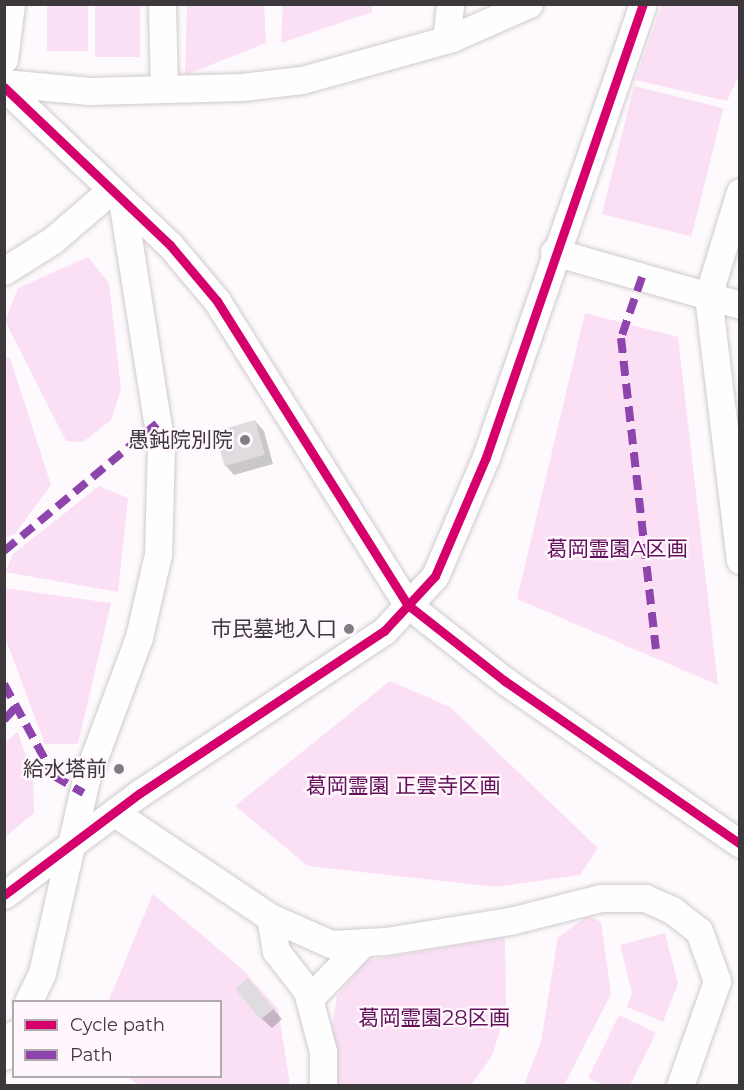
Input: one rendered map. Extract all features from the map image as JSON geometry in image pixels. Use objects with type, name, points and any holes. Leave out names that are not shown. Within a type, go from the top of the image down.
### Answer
[{"type":"street","points":[[4,59],[11,4]]},
{"type":"street","points":[[162,4],[164,89]]},
{"type":"street","points":[[446,39],[450,4]]},
{"type":"street","points":[[4,85],[90,91],[164,89],[302,80],[446,39],[529,4]]},
{"type":"street","points":[[4,895],[115,813],[384,631],[435,576],[486,457],[554,252],[643,4]]},
{"type":"street","points":[[4,85],[170,245],[217,301],[408,605],[505,681],[740,844]]},
{"type":"street","points":[[740,192],[708,296],[740,560]]},
{"type":"street","points":[[4,271],[117,195]]},
{"type":"street","points":[[29,1000],[42,973],[75,842],[86,778],[139,637],[158,554],[161,446],[117,195]]},
{"type":"street","points":[[554,252],[740,305]]},
{"type":"street","points":[[115,813],[270,917],[331,944],[364,942],[510,921],[602,898],[654,902],[699,931],[717,981],[681,1086]]},
{"type":"street","points":[[270,917],[276,951],[309,999],[323,1051],[323,1086]]},
{"type":"street","points":[[309,999],[364,942]]},
{"type":"street","points":[[4,1056],[12,1038]]},
{"type":"green space","points":[[47,5],[88,5],[88,51],[47,51]]},
{"type":"green space","points":[[95,5],[140,5],[140,57],[95,57]]},
{"type":"green space","points":[[187,5],[264,5],[266,43],[185,75]]},
{"type":"green space","points":[[283,5],[372,5],[372,12],[281,43]]},
{"type":"green space","points":[[662,5],[739,5],[739,75],[727,101],[635,80]]},
{"type":"green space","points":[[634,86],[723,108],[691,236],[602,214]]},
{"type":"green space","points":[[88,257],[109,283],[121,390],[111,420],[83,442],[66,441],[5,321],[18,288]]},
{"type":"green space","name":"葛岡霊園A区画","points":[[585,313],[678,337],[718,685],[517,599]]},
{"type":"green space","points":[[4,357],[10,358],[51,485],[15,534],[5,538]]},
{"type":"green space","points":[[99,486],[128,498],[118,592],[5,572],[13,554]]},
{"type":"green space","points":[[5,588],[111,603],[78,744],[45,744],[5,637]]},
{"type":"green space","name":"葛岡霊園 正雲寺区画","points":[[390,681],[450,707],[598,848],[580,875],[496,887],[308,866],[235,806]]},
{"type":"green space","points":[[18,732],[33,778],[34,813],[5,837],[5,742]]},
{"type":"green space","points":[[153,894],[241,968],[278,1009],[290,1085],[138,1085],[129,1078],[222,1078],[222,1000],[109,1000]]},
{"type":"green space","points":[[588,916],[601,922],[611,994],[564,1085],[524,1085],[541,1042],[558,937]]},
{"type":"green space","points":[[665,933],[678,984],[663,1022],[627,1007],[632,993],[620,945]]},
{"type":"green space","name":"葛岡霊園28区画","points":[[505,937],[506,1011],[492,1056],[471,1085],[335,1086],[330,1038],[337,996],[365,961]]},
{"type":"green space","points":[[619,1015],[656,1033],[630,1085],[603,1085],[588,1078]]},
{"type":"building","points":[[255,420],[265,455],[225,466],[215,432]]},
{"type":"building","points":[[248,978],[274,1009],[261,1020],[235,989]]},
{"type":"marked path","points":[[642,277],[621,338],[656,649]]},
{"type":"marked path","points":[[4,551],[159,422]]},
{"type":"marked path","points":[[4,684],[54,776],[84,793]]},
{"type":"marked path","points":[[4,720],[16,707]]},
{"type":"cycle path","points":[[4,895],[140,793],[384,631],[435,576],[486,457],[643,4]]},
{"type":"cycle path","points":[[4,87],[170,245],[217,301],[408,605],[505,681],[740,844]]},
{"type":"place","name":"愚鈍院別院","points":[[245,440]]},
{"type":"place","name":"市民墓地入口","points":[[349,629]]},
{"type":"place","name":"給水塔前","points":[[119,769]]}]
